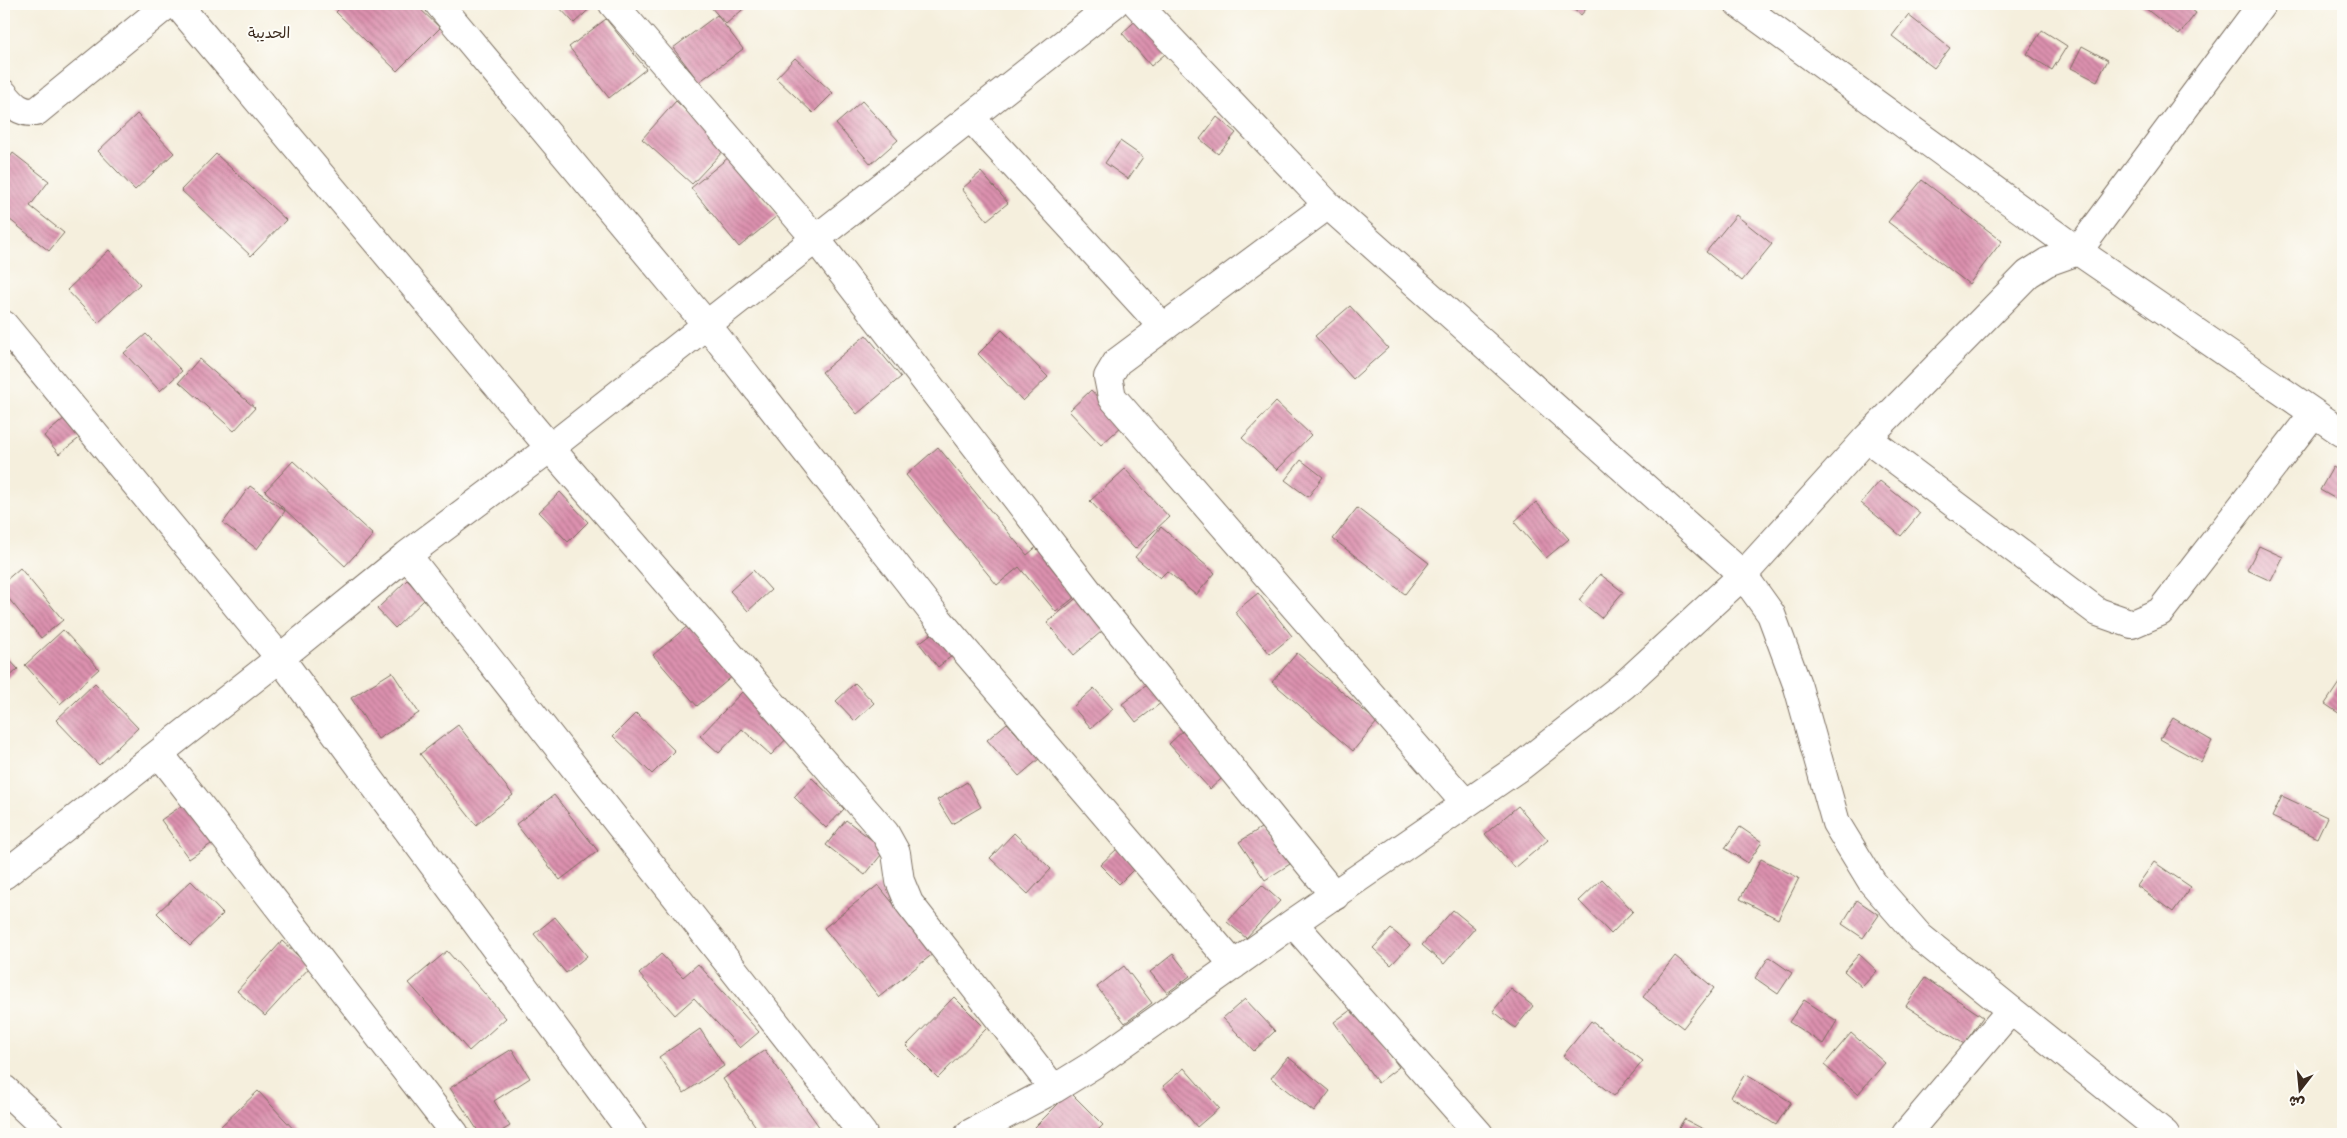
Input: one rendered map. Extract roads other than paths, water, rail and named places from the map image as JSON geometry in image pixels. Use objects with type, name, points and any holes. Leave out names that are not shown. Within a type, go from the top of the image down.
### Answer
[{"type":"street","points":[[4,94],[15,108],[25,113],[36,112],[168,4]]},
{"type":"street","points":[[176,4],[550,448],[885,833],[896,853],[900,881],[909,903],[1054,1089]]},
{"type":"street","points":[[439,4],[707,325],[938,618],[1234,965]]},
{"type":"street","points":[[613,4],[815,238],[1099,605],[1335,896]]},
{"type":"street","points":[[6,867],[160,753],[408,555],[550,448],[1114,4]]},
{"type":"street","points":[[1138,4],[1328,205],[1743,575],[1771,614],[1798,687],[1836,823],[1872,882],[1920,937],[2165,1134]]},
{"type":"street","points":[[1739,4],[2078,252],[2343,433]]},
{"type":"street","points":[[969,1134],[1054,1089],[1096,1063],[1293,923],[1335,896],[1521,766],[1624,685],[1743,575],[1867,438],[2028,274],[2047,262],[2078,252],[2262,4]]},
{"type":"street","points":[[970,116],[1163,327]]},
{"type":"street","points":[[1328,205],[1117,362],[1108,377],[1112,396],[1466,804]]},
{"type":"street","points":[[4,325],[280,658],[633,1134]]},
{"type":"street","points":[[1867,438],[2098,612],[2132,624],[2160,612],[2314,413]]},
{"type":"street","points":[[408,555],[863,1134]]},
{"type":"street","points":[[160,753],[455,1134]]},
{"type":"street","points":[[1293,923],[1479,1134]]},
{"type":"street","points":[[1906,1134],[2011,1010]]},
{"type":"street","points":[[4,1089],[52,1134]]},
{"type":"district","name":"الحديبة","points":[[269,33]]}]
